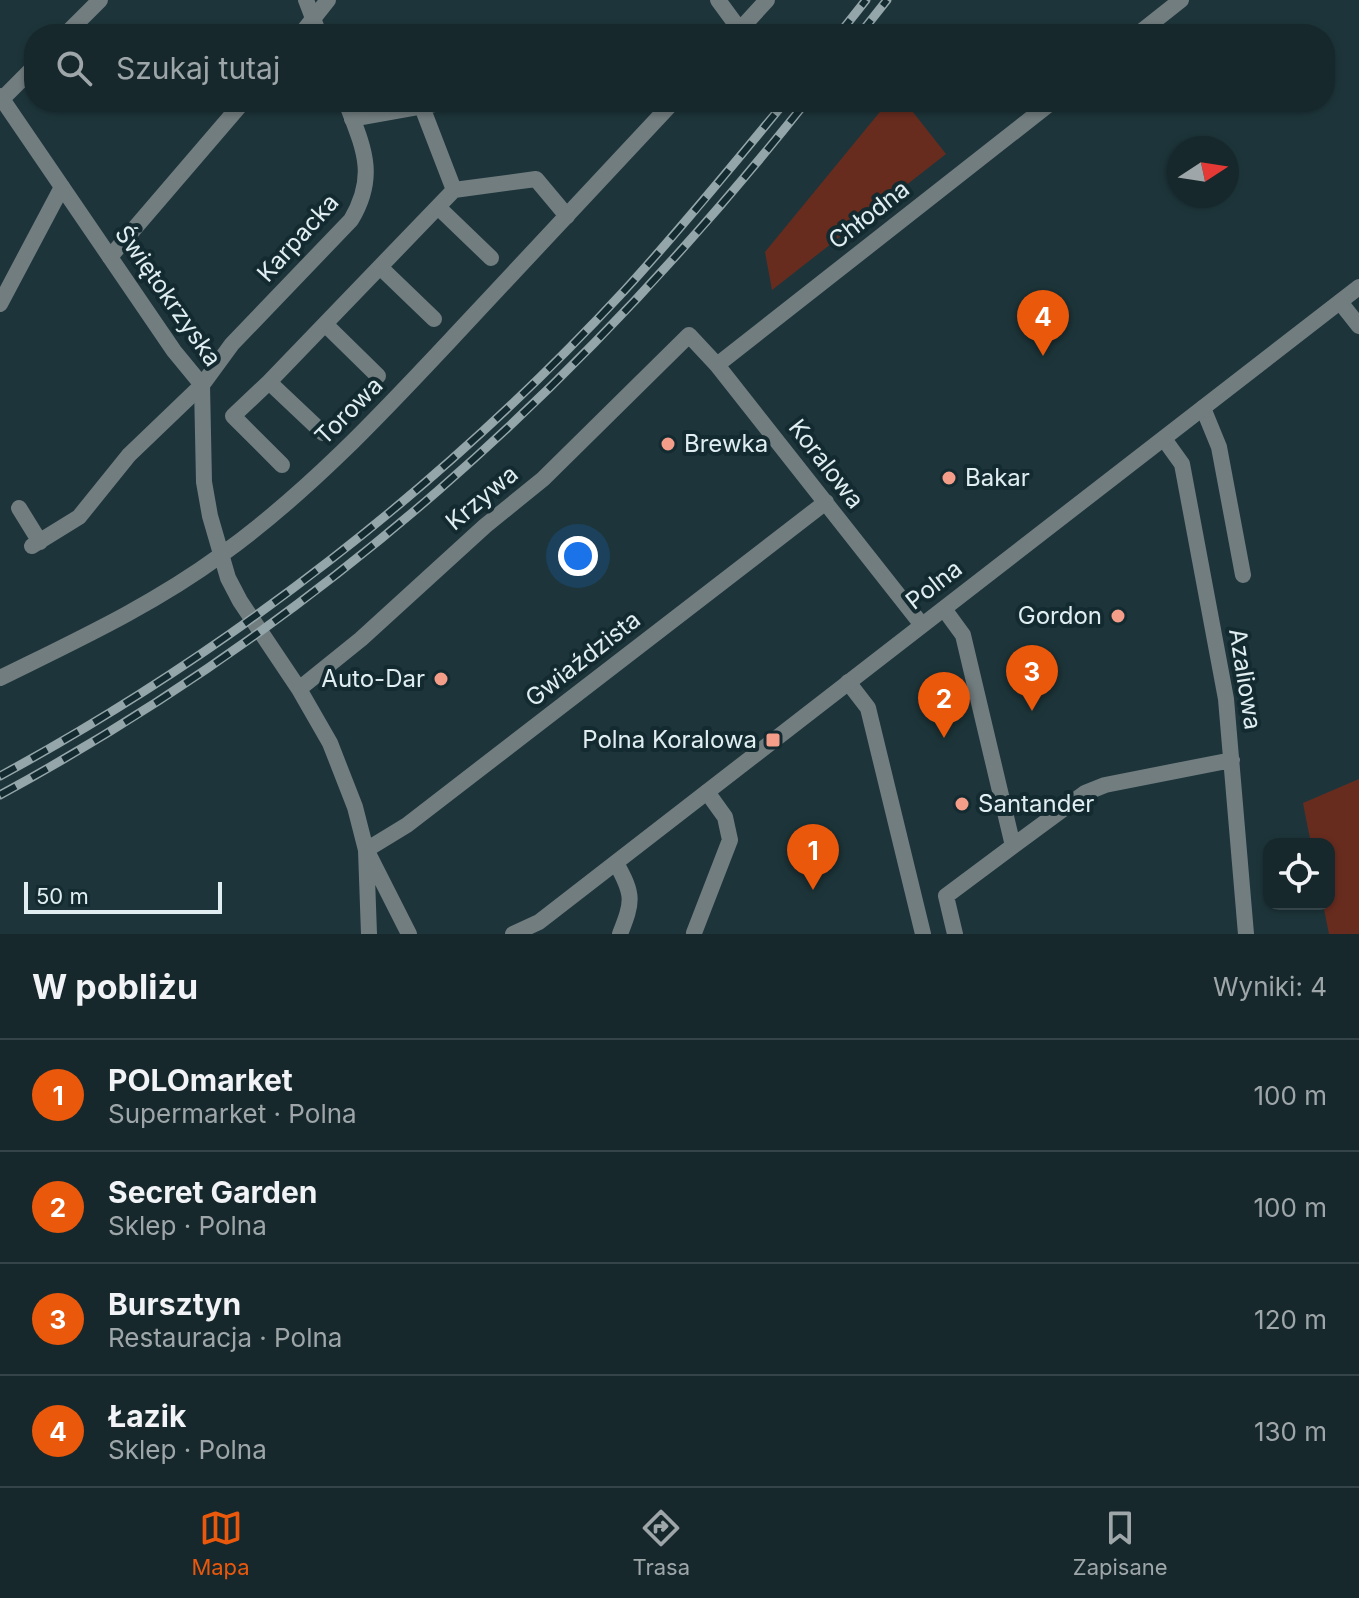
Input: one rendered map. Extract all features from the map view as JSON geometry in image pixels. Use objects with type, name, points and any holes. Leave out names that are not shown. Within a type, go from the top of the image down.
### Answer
[{"type":"street","points":[[76,24],[100,0]]},
{"type":"street","points":[[306,0],[315,24]]},
{"type":"street","points":[[317,24],[328,0]]},
{"type":"street","points":[[718,0],[733,24]]},
{"type":"street","points":[[745,24],[767,0]]},
{"type":"street","points":[[1151,24],[1181,0]]},
{"type":"street","points":[[1,98],[24,76]]},
{"type":"street","name":"Świętokrzyska","points":[[1,98],[174,351],[202,385],[204,482],[220,556],[240,601],[299,689],[343,773],[366,850],[409,934]]},
{"type":"street","points":[[110,257],[234,112]]},
{"type":"street","name":"Karpacka","points":[[19,508],[36,544],[79,517],[129,455],[202,385],[232,344],[351,220],[361,203],[367,166],[350,112]]},
{"type":"street","points":[[352,119],[393,112]]},
{"type":"street","points":[[424,112],[454,190]]},
{"type":"street","name":"Torowa","points":[[0,678],[134,610],[220,556],[289,503],[354,441],[664,112]]},
{"type":"street","name":"Chłodna","points":[[717,365],[1039,112]]},
{"type":"street","points":[[282,465],[233,416],[454,190],[536,179],[567,216]]},
{"type":"street","points":[[0,304],[62,187]]},
{"type":"street","points":[[438,207],[491,258]]},
{"type":"street","points":[[380,267],[434,319]]},
{"type":"street","name":"Polna","points":[[513,934],[534,928],[1359,287]]},
{"type":"street","points":[[1340,302],[1359,326]]},
{"type":"street","points":[[325,324],[378,376]]},
{"type":"street","name":"Koralowa","points":[[689,335],[717,365],[922,625]]},
{"type":"street","name":"Krzywa","points":[[299,689],[361,639],[485,526],[543,479],[689,335]]},
{"type":"street","points":[[269,382],[323,433]]},
{"type":"street","points":[[1203,408],[1219,447],[1243,575]]},
{"type":"street","name":"Azaliowa","points":[[1164,439],[1182,464],[1226,699],[1246,934]]},
{"type":"street","name":"Gwiaździsta","points":[[366,850],[407,825],[826,502]]},
{"type":"street","points":[[944,609],[963,635],[1013,846]]},
{"type":"street","points":[[848,682],[868,708],[923,934]]},
{"type":"street","points":[[955,934],[946,896],[1085,793],[1105,785],[1232,760]]},
{"type":"street","points":[[694,933],[730,840],[725,817],[707,792]]},
{"type":"street","name":"Świętokrzyska","points":[[366,850],[369,934]]},
{"type":"street","points":[[616,863],[630,891],[631,900],[620,934]]},
{"type":"shaded area","points":[[880,112],[913,112],[946,154],[772,290],[765,252]]},
{"type":"shaded area","points":[[1359,779],[1359,934],[1329,934],[1324,910],[1335,910],[1335,838],[1310,838],[1303,803]]},
{"type":"railway","points":[[847,24],[866,0]]},
{"type":"railway","points":[[868,24],[887,0]]},
{"type":"railway","points":[[0,776],[86,727],[252,618],[332,559],[409,496],[483,431],[624,291],[777,112]]},
{"type":"railway","points":[[0,795],[118,726],[230,653],[337,574],[439,490],[536,401],[629,307],[719,207],[798,112]]},
{"type":"place","name":"Łazik","points":[[1043,356]]},
{"type":"place","name":"Brewka","points":[[668,444]]},
{"type":"place","name":"Bakar","points":[[949,478]]},
{"type":"place","name":"Gordon","points":[[1118,616]]},
{"type":"place","name":"Auto-Dar","points":[[441,679]]},
{"type":"place","name":"Bursztyn","points":[[1032,711]]},
{"type":"place","name":"Secret Garden","points":[[944,738]]},
{"type":"place","name":"Polna Koralowa","points":[[773,740]]},
{"type":"place","name":"Santander","points":[[962,804]]},
{"type":"place","name":"POLOmarket","points":[[813,890]]}]
